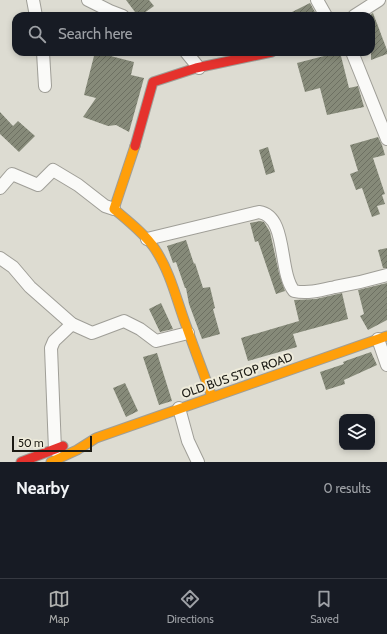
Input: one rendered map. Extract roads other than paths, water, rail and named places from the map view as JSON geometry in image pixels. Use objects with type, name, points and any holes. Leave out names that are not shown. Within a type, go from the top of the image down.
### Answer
[{"type":"street","points":[[33,0],[35,12]]},
{"type":"street","points":[[88,0],[110,12]]},
{"type":"street","points":[[317,0],[324,12]]},
{"type":"street","points":[[360,12],[379,0]]},
{"type":"street","points":[[43,56],[45,86]]},
{"type":"street","points":[[189,56],[199,68]]},
{"type":"street","points":[[114,209],[133,153],[153,82],[199,68],[254,56]]},
{"type":"street","points":[[354,56],[387,139]]},
{"type":"street","points":[[0,188],[12,174],[38,185],[53,170],[78,185],[105,206],[114,209],[147,240],[155,249],[173,286],[212,397]]},
{"type":"street","points":[[147,240],[234,217],[258,212],[266,213],[276,227],[288,281],[294,292],[310,292],[365,282],[387,275]]},
{"type":"street","points":[[0,258],[13,267],[30,286],[72,324],[92,333],[124,321],[140,329],[156,341],[188,332]]},
{"type":"street","points":[[55,450],[51,348],[54,341],[72,324]]},
{"type":"street","points":[[382,338],[387,365]]},
{"type":"street","name":"OLD BUS STOP ROAD","points":[[51,462],[77,450],[96,438],[382,338]]},
{"type":"street","points":[[179,408],[188,441],[198,462]]},
{"type":"street","name":"OLD BUS STOP ROAD","points":[[21,462],[79,440],[96,438]]}]
